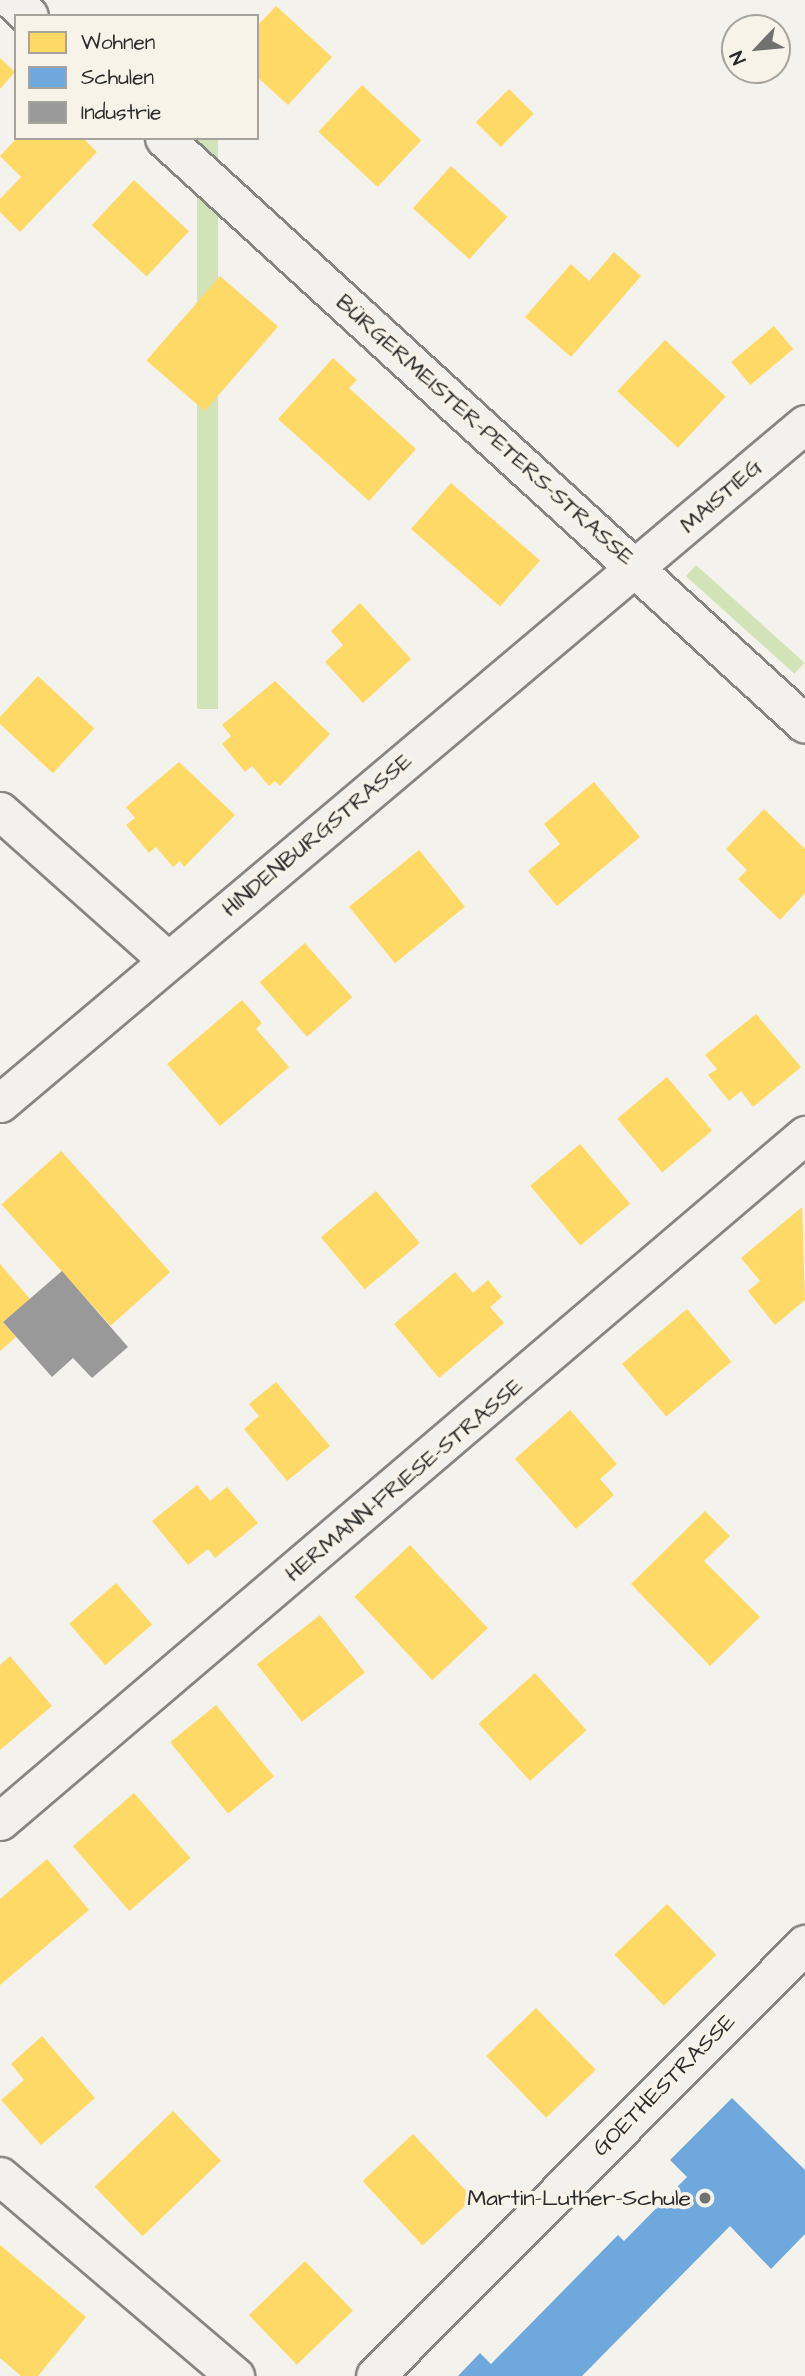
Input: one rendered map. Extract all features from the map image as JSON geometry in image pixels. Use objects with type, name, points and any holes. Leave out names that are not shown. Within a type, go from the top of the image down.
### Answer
[{"type":"street","points":[[12,0],[27,14]]},
{"type":"street","name":"BÜRGERMEISTER-PETERS-STRASSE","points":[[166,140],[805,723]]},
{"type":"street","name":"MAISTIEG","points":[[637,569],[805,424]]},
{"type":"street","name":"HINDENBURGSTRASSE","points":[[0,1103],[167,960],[637,569]]},
{"type":"street","points":[[0,811],[167,960]]},
{"type":"street","name":"HERMANN-FRIESE-STRASSE","points":[[0,1821],[805,1135]]},
{"type":"street","name":"GOETHESTRASSE","points":[[375,2376],[805,1944]]},
{"type":"street","points":[[0,2176],[235,2376]]},
{"type":"green space","points":[[197,140],[218,140],[218,709],[197,709]]},
{"type":"green space","points":[[696,565],[804,663],[794,674],[686,576]]},
{"type":"building: Wohnen","points":[[276,6],[332,57],[288,105],[259,79],[259,24]]},
{"type":"building: Wohnen","points":[[0,58],[14,73],[0,89]]},
{"type":"building: Wohnen","points":[[362,85],[421,140],[378,187],[318,132]]},
{"type":"building: Wohnen","points":[[509,89],[534,114],[501,147],[476,122]]},
{"type":"building: Wohnen","points":[[15,140],[85,140],[97,152],[20,232],[0,212],[0,199],[21,177],[0,156]]},
{"type":"building: Wohnen","points":[[451,166],[507,217],[469,259],[413,208]]},
{"type":"building: Wohnen","points":[[134,180],[189,231],[147,276],[92,225]]},
{"type":"building: Wohnen","points":[[614,252],[641,276],[571,357],[525,317],[571,264],[589,281]]},
{"type":"building: Wohnen","points":[[220,276],[278,327],[205,411],[147,361]]},
{"type":"building: Wohnen","points":[[774,326],[793,349],[750,385],[731,362]]},
{"type":"building: Wohnen","points":[[665,340],[726,397],[678,448],[617,391]]},
{"type":"building: Wohnen","points":[[333,358],[357,380],[349,388],[416,449],[369,501],[278,419]]},
{"type":"building: Wohnen","points":[[451,483],[540,560],[500,606],[411,529]]},
{"type":"building: Wohnen","points":[[360,603],[411,659],[363,703],[325,662],[343,645],[331,631]]},
{"type":"building: Wohnen","points":[[38,676],[94,729],[53,773],[0,724],[0,717]]},
{"type":"building: Wohnen","points":[[275,681],[330,734],[280,786],[275,781],[269,786],[252,766],[245,772],[222,744],[231,736],[222,725]]},
{"type":"building: Wohnen","points":[[179,762],[235,815],[184,867],[180,861],[173,867],[156,847],[149,853],[126,825],[135,818],[126,807]]},
{"type":"building: Wohnen","points":[[594,782],[640,837],[557,906],[528,871],[560,844],[544,824]]},
{"type":"building: Wohnen","points":[[764,809],[805,849],[805,893],[780,920],[738,879],[747,870],[726,849]]},
{"type":"building: Wohnen","points":[[419,850],[465,907],[395,963],[349,907]]},
{"type":"building: Wohnen","points":[[305,943],[352,997],[307,1037],[260,982]]},
{"type":"building: Wohnen","points":[[242,1000],[262,1023],[256,1029],[289,1067],[220,1126],[167,1064]]},
{"type":"building: Wohnen","points":[[756,1014],[801,1067],[753,1107],[741,1091],[729,1101],[708,1075],[717,1069],[705,1055]]},
{"type":"building: Wohnen","points":[[667,1077],[712,1131],[662,1172],[617,1119]]},
{"type":"building: Wohnen","points":[[580,1144],[630,1204],[580,1246],[530,1186]]},
{"type":"building: Wohnen","points":[[61,1151],[170,1272],[111,1326],[2,1205]]},
{"type":"building: Wohnen","points":[[376,1191],[420,1243],[365,1289],[321,1237]]},
{"type":"building: Wohnen","points":[[802,1207],[805,1300],[775,1325],[748,1291],[760,1281],[741,1258]]},
{"type":"building: Wohnen","points":[[0,1264],[30,1299],[3,1322],[16,1337],[0,1351]]},
{"type":"building: Wohnen","points":[[455,1272],[473,1293],[488,1280],[502,1297],[490,1307],[504,1323],[439,1378],[394,1324]]},
{"type":"building: Wohnen","points":[[687,1309],[731,1362],[666,1416],[622,1364]]},
{"type":"building: Wohnen","points":[[276,1382],[330,1446],[287,1481],[244,1429],[259,1416],[249,1404]]},
{"type":"building: Wohnen","points":[[570,1410],[617,1464],[600,1479],[614,1495],[576,1529],[515,1459]]},
{"type":"building: Wohnen","points":[[197,1485],[210,1501],[227,1487],[258,1523],[215,1558],[208,1549],[188,1565],[152,1521]]},
{"type":"building: Wohnen","points":[[705,1511],[730,1536],[704,1561],[760,1617],[710,1666],[631,1584]]},
{"type":"building: Wohnen","points":[[410,1545],[488,1628],[432,1680],[354,1597]]},
{"type":"building: Wohnen","points":[[116,1583],[152,1625],[105,1665],[69,1624]]},
{"type":"building: Wohnen","points":[[320,1615],[365,1673],[302,1722],[257,1664]]},
{"type":"building: Wohnen","points":[[10,1656],[52,1706],[0,1750],[0,1665]]},
{"type":"building: Wohnen","points":[[535,1673],[587,1730],[530,1781],[479,1724]]},
{"type":"building: Wohnen","points":[[216,1705],[274,1776],[228,1814],[170,1742]]},
{"type":"building: Wohnen","points":[[134,1793],[190,1858],[129,1911],[73,1846]]},
{"type":"building: Wohnen","points":[[47,1859],[89,1910],[0,1985],[0,1899]]},
{"type":"building: Wohnen","points":[[667,1904],[716,1955],[664,2006],[614,1955]]},
{"type":"building: Wohnen","points":[[536,2008],[596,2070],[546,2118],[486,2056]]},
{"type":"building: Wohnen","points":[[42,2036],[95,2098],[41,2145],[1,2100],[24,2080],[11,2064]]},
{"type":"building: Wohnen","points":[[173,2111],[221,2161],[143,2236],[95,2187]]},
{"type":"building: Wohnen","points":[[413,2134],[473,2198],[423,2245],[363,2181]]},
{"type":"building: Wohnen","points":[[0,2245],[86,2317],[38,2376],[21,2376],[0,2358]]},
{"type":"building: Wohnen","points":[[305,2261],[353,2311],[297,2365],[249,2315]]},
{"type":"building: Schulen","points":[[732,2098],[805,2170],[805,2234],[771,2269],[730,2226],[582,2376],[458,2376],[480,2353],[491,2364],[618,2235],[624,2241],[687,2177],[670,2160]]},
{"type":"building: Industrie","points":[[62,1271],[128,1347],[92,1378],[73,1358],[52,1377],[3,1322]]},
{"type":"place","name":"Martin-Luther-Schule","points":[[705,2198]]}]
